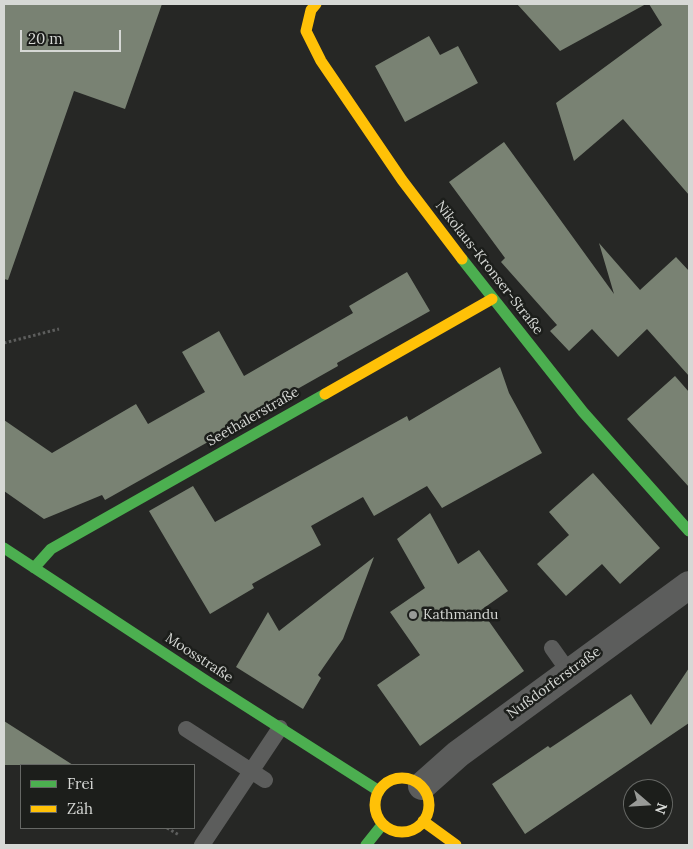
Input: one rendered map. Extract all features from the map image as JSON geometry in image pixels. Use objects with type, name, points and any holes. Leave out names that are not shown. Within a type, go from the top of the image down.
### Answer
[{"type":"street","name":"Nikolaus-Kronser-Straße","points":[[316,4],[310,11],[306,31],[321,61],[402,180],[492,299],[583,412],[689,530]]},
{"type":"street","name":"Seethalerstraße","points":[[34,568],[51,549],[492,299]]},
{"type":"street","name":"Moosstraße","points":[[4,548],[378,791]]},
{"type":"street","name":"Nußdorferstraße","points":[[422,786],[458,754],[689,584]]},
{"type":"street","points":[[407,778],[422,786],[428,796],[429,809],[423,821],[413,830],[398,832],[382,825],[376,816],[374,803],[378,791],[391,779],[407,778]]},
{"type":"street","points":[[423,821],[456,845]]},
{"type":"street","points":[[366,845],[382,825]]},
{"type":"lane","points":[[552,648],[569,672]]},
{"type":"lane","points":[[202,845],[258,776],[280,728]]},
{"type":"lane","points":[[186,729],[258,776]]},
{"type":"path","points":[[4,343],[59,329]]},
{"type":"building","points":[[4,4],[162,4],[125,109],[74,91],[8,280],[4,279]]},
{"type":"building","points":[[517,4],[646,4],[560,51]]},
{"type":"building","points":[[649,4],[689,4],[689,195],[623,119],[574,161],[556,103],[662,25]]},
{"type":"building","points":[[429,36],[440,55],[458,46],[478,83],[405,122],[375,66]]},
{"type":"building","points":[[504,142],[614,294],[599,243],[640,290],[676,257],[689,271],[689,376],[647,329],[618,357],[592,329],[569,351],[550,331],[557,325],[501,262],[505,258],[449,182]]},
{"type":"building","points":[[407,272],[430,311],[337,363],[338,366],[262,409],[263,411],[105,500],[102,495],[44,519],[4,491],[4,420],[52,453],[136,404],[148,424],[205,392],[182,352],[219,331],[244,376],[353,313],[349,306]]},
{"type":"building","points":[[500,367],[509,393],[542,453],[442,508],[427,486],[374,516],[363,497],[311,526],[321,545],[252,584],[254,588],[210,614],[149,511],[193,486],[215,522],[407,416],[409,421]]},
{"type":"building","points":[[675,376],[689,392],[689,487],[627,419]]},
{"type":"building","points":[[593,473],[660,548],[620,584],[602,564],[566,596],[537,564],[569,535],[549,512]]},
{"type":"building","points":[[430,513],[458,564],[479,550],[508,591],[481,610],[524,671],[420,746],[377,685],[420,655],[390,612],[425,588],[397,539]]},
{"type":"building","points":[[374,557],[343,639],[318,675],[321,678],[303,709],[236,667],[268,612],[279,631]]},
{"type":"building","points":[[689,668],[689,723],[525,834],[492,784],[631,694],[651,725]]},
{"type":"building","points":[[4,721],[71,764],[20,764],[4,765]]},
{"type":"traffic: fast","points":[[462,259],[583,412],[689,531]]},
{"type":"traffic: fast","points":[[34,568],[51,549],[325,394]]},
{"type":"traffic: fast","points":[[4,548],[379,791]]},
{"type":"traffic: fast","points":[[366,845],[382,825]]},
{"type":"traffic: slow","points":[[316,4],[311,10],[306,31],[321,61],[402,180],[462,259]]},
{"type":"traffic: slow","points":[[325,394],[492,299]]},
{"type":"traffic: slow","points":[[402,778],[412,780],[421,786],[427,795],[429,805],[427,815],[421,824],[412,830],[402,832],[392,830],[383,824],[377,815],[375,805],[377,795],[383,786],[392,780],[402,778]]},
{"type":"traffic: slow","points":[[423,821],[456,845]]},
{"type":"place","name":"Kathmandu","points":[[413,615]]}]
